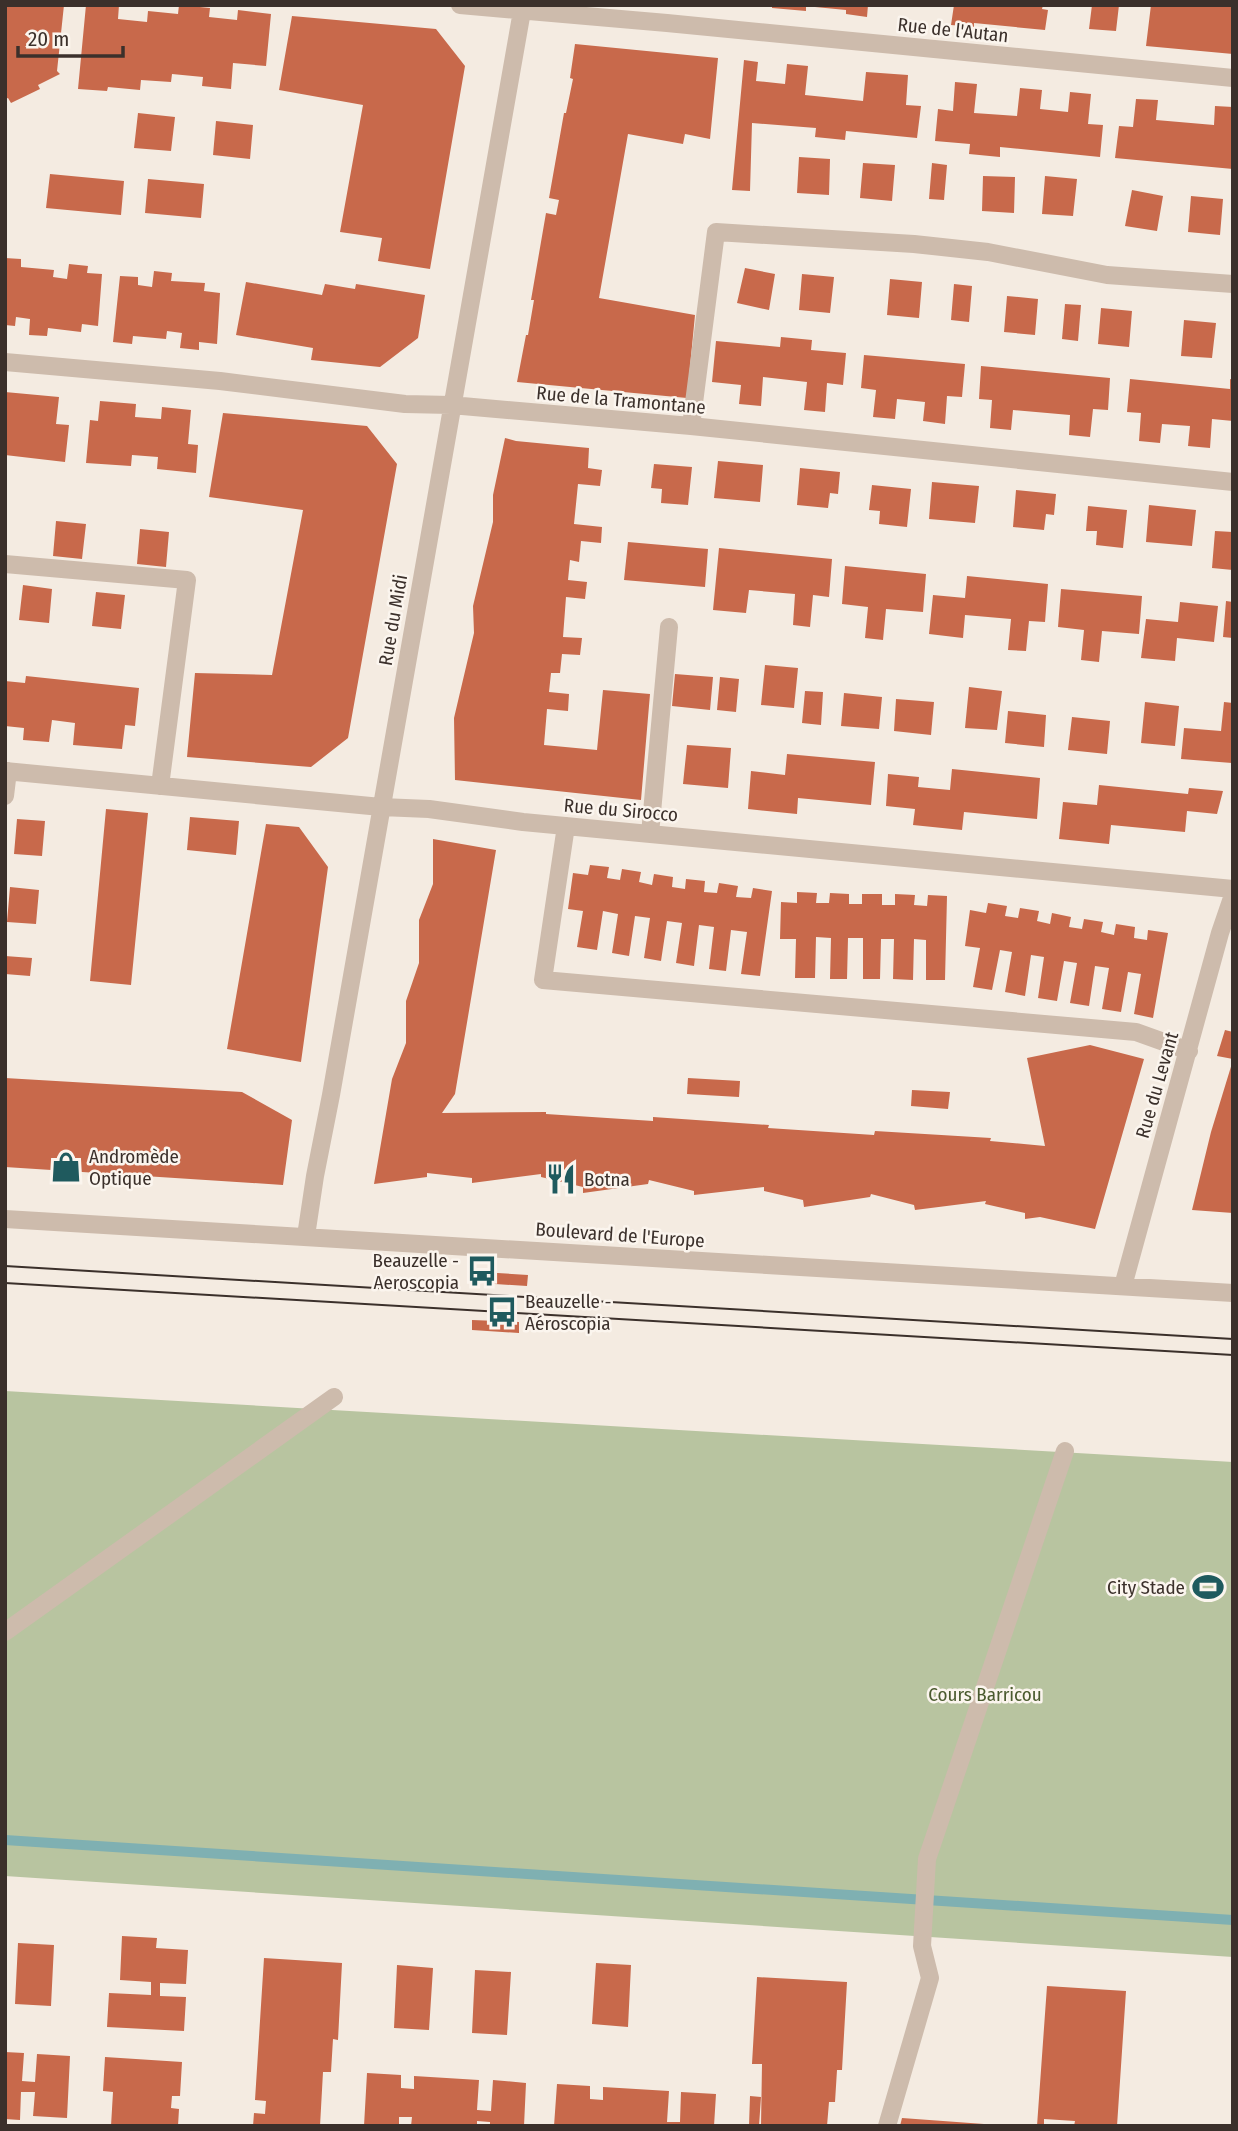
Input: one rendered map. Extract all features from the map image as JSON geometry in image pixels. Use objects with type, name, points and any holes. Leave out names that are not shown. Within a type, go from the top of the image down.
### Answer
[{"type":"street","name":"Rue de l'Autan","points":[[460,5],[1233,78]]},
{"type":"street","name":"Rue du Midi","points":[[306,1236],[522,11]]},
{"type":"street","points":[[691,426],[716,232],[914,244],[988,252],[1107,275],[1233,284]]},
{"type":"street","name":"Rue de la Tramontane","points":[[5,362],[220,381],[405,404],[451,405],[691,426],[1233,482]]},
{"type":"street","points":[[5,564],[187,580],[160,786]]},
{"type":"street","points":[[650,834],[669,627]]},
{"type":"street","points":[[5,796],[7,771]]},
{"type":"street","name":"Rue du Sirocco","points":[[7,771],[381,807],[429,809],[565,826],[1233,889]]},
{"type":"street","points":[[565,826],[542,980],[1136,1032],[1189,1051]]},
{"type":"street","name":"Rue du Levant","points":[[1123,1286],[1220,933],[1233,895]]},
{"type":"street","name":"Boulevard de l'Europe","points":[[5,1219],[1233,1293]]},
{"type":"street","points":[[5,1632],[334,1397]]},
{"type":"street","points":[[887,2126],[930,1978],[922,1946],[928,1858],[1065,1451]]},
{"type":"green space","name":"Cours Barricou","points":[[5,1391],[1233,1462],[1233,1957],[5,1876]]},
{"type":"building","points":[[5,5],[64,5],[57,71],[60,74],[38,85],[40,89],[11,103],[8,98],[5,99]]},
{"type":"building","points":[[86,5],[119,5],[118,19],[147,22],[148,11],[178,14],[179,5],[210,8],[209,17],[237,20],[238,10],[271,14],[266,66],[233,63],[231,89],[202,86],[203,77],[172,74],[171,82],[141,80],[140,90],[108,87],[107,91],[78,89]]},
{"type":"building","points":[[772,5],[806,5],[806,11],[772,8]]},
{"type":"building","points":[[815,5],[868,5],[867,17],[846,14],[846,10]]},
{"type":"building","points":[[954,5],[1043,5],[1042,9],[1048,10],[1045,30],[974,23],[974,27],[951,25]]},
{"type":"building","points":[[1092,5],[1119,5],[1116,31],[1089,29]]},
{"type":"building","points":[[1151,5],[1233,5],[1233,54],[1146,46]]},
{"type":"building","points":[[292,16],[436,29],[465,66],[430,269],[378,261],[382,238],[340,232],[363,105],[279,90]]},
{"type":"building","points":[[575,44],[718,58],[710,139],[685,134],[683,144],[628,134],[599,298],[695,315],[687,398],[517,382],[528,335],[534,300],[531,300],[546,213],[556,215],[559,200],[549,198],[564,113],[573,79],[570,78]]},
{"type":"building","points":[[744,60],[758,62],[756,81],[785,84],[787,64],[808,66],[805,95],[863,101],[866,72],[908,75],[906,105],[921,106],[917,138],[846,131],[845,140],[815,137],[816,128],[752,123],[750,191],[732,190]]},
{"type":"building","points":[[955,82],[977,84],[974,113],[1017,116],[1020,88],[1042,90],[1040,109],[1068,112],[1070,92],[1091,94],[1088,124],[1103,125],[1100,157],[1000,147],[1000,157],[969,154],[970,144],[935,141],[938,109],[953,111]]},
{"type":"building","points":[[1136,99],[1158,100],[1156,120],[1214,125],[1215,106],[1233,107],[1233,169],[1115,158],[1119,126],[1133,127]]},
{"type":"building","points":[[138,113],[175,117],[171,151],[134,148]]},
{"type":"building","points":[[216,121],[253,125],[250,159],[213,155]]},
{"type":"building","points":[[799,157],[830,159],[829,195],[797,193]]},
{"type":"building","points":[[863,163],[895,165],[892,201],[860,198]]},
{"type":"building","points":[[932,163],[947,165],[944,200],[929,199]]},
{"type":"building","points":[[50,174],[124,181],[121,215],[46,208]]},
{"type":"building","points":[[983,176],[1015,177],[1014,213],[982,211]]},
{"type":"building","points":[[1045,176],[1077,179],[1073,216],[1042,214]]},
{"type":"building","points":[[148,179],[204,184],[201,218],[145,213]]},
{"type":"building","points":[[1132,190],[1163,196],[1157,231],[1125,226]]},
{"type":"building","points":[[1191,196],[1223,199],[1220,235],[1188,232]]},
{"type":"building","points":[[5,258],[21,259],[21,267],[54,270],[53,277],[67,279],[69,264],[88,266],[87,273],[102,274],[98,326],[82,324],[81,332],[48,328],[47,336],[29,335],[30,319],[16,317],[15,326],[5,325]]},
{"type":"building","points":[[745,268],[775,274],[769,310],[737,303]]},
{"type":"building","points":[[154,271],[172,273],[171,281],[205,283],[204,291],[220,293],[217,344],[199,342],[199,350],[180,348],[182,333],[167,331],[166,339],[133,336],[132,344],[113,342],[120,276],[138,277],[138,285],[152,287]]},
{"type":"building","points":[[802,274],[834,277],[830,313],[799,310]]},
{"type":"building","points":[[890,279],[922,282],[919,318],[887,315]]},
{"type":"building","points":[[246,282],[322,295],[325,284],[355,289],[356,284],[425,295],[418,338],[380,367],[311,360],[313,348],[236,335]]},
{"type":"building","points":[[954,284],[972,286],[969,322],[951,320]]},
{"type":"building","points":[[1007,296],[1038,299],[1035,335],[1004,332]]},
{"type":"building","points":[[1065,304],[1081,305],[1078,341],[1062,339]]},
{"type":"building","points":[[1101,308],[1132,311],[1129,347],[1098,344]]},
{"type":"building","points":[[1184,320],[1216,323],[1212,358],[1181,356]]},
{"type":"building","points":[[781,337],[812,340],[811,350],[846,353],[843,385],[827,383],[825,412],[804,410],[807,382],[763,377],[761,406],[739,404],[741,385],[712,382],[716,341],[780,347]]},
{"type":"building","points":[[864,355],[965,364],[962,397],[947,396],[945,424],[923,421],[925,402],[897,399],[895,419],[873,417],[876,390],[861,388]]},
{"type":"building","points":[[981,366],[1110,378],[1108,410],[1093,409],[1090,437],[1069,435],[1070,415],[1013,410],[1011,430],[990,428],[992,400],[979,399]]},
{"type":"building","points":[[1130,379],[1230,389],[1230,379],[1233,380],[1233,421],[1212,419],[1210,448],[1188,446],[1190,426],[1162,424],[1160,443],[1139,441],[1141,413],[1127,412]]},
{"type":"building","points":[[5,392],[59,397],[56,424],[69,425],[65,462],[5,455]]},
{"type":"building","points":[[100,401],[136,404],[135,417],[161,419],[162,407],[191,410],[188,444],[198,445],[196,473],[157,469],[158,457],[132,455],[131,466],[86,463],[90,420],[98,421]]},
{"type":"building","points":[[223,413],[367,426],[397,464],[348,738],[311,767],[187,757],[195,673],[272,675],[303,510],[209,497]]},
{"type":"building","points":[[505,438],[589,448],[588,468],[602,470],[600,486],[578,484],[574,524],[602,527],[601,543],[581,541],[579,562],[570,560],[568,580],[587,582],[585,599],[566,597],[563,637],[582,638],[580,655],[562,654],[560,673],[551,673],[549,692],[569,694],[568,711],[547,709],[544,745],[597,750],[603,690],[650,694],[641,800],[455,780],[454,718],[474,633],[473,606],[493,522],[493,495]]},
{"type":"building","points":[[718,461],[763,465],[760,502],[714,498]]},
{"type":"building","points":[[654,464],[692,467],[688,505],[661,503],[662,489],[651,488]]},
{"type":"building","points":[[800,468],[840,472],[838,494],[830,493],[828,508],[797,505]]},
{"type":"building","points":[[932,482],[979,486],[975,523],[929,519]]},
{"type":"building","points":[[872,485],[911,489],[907,527],[879,524],[880,511],[869,510]]},
{"type":"building","points":[[1016,490],[1056,494],[1054,515],[1046,514],[1044,530],[1013,527]]},
{"type":"building","points":[[1149,505],[1196,510],[1192,546],[1146,542]]},
{"type":"building","points":[[1088,506],[1127,510],[1123,548],[1096,545],[1097,531],[1086,531]]},
{"type":"building","points":[[56,521],[86,524],[82,559],[53,556]]},
{"type":"building","points":[[140,529],[169,532],[166,567],[137,564]]},
{"type":"building","points":[[1215,531],[1233,532],[1233,570],[1212,568]]},
{"type":"building","points":[[628,542],[708,549],[705,587],[624,580]]},
{"type":"building","points":[[719,548],[832,559],[829,597],[813,595],[810,627],[793,625],[795,594],[749,590],[746,613],[713,610]]},
{"type":"building","points":[[845,566],[926,574],[923,612],[886,609],[883,640],[865,638],[868,607],[842,604]]},
{"type":"building","points":[[967,576],[1048,584],[1045,622],[1029,621],[1026,651],[1008,650],[1011,619],[965,615],[963,638],[929,634],[933,595],[965,598]]},
{"type":"building","points":[[23,585],[52,589],[49,623],[19,620]]},
{"type":"building","points":[[1061,589],[1142,596],[1139,634],[1102,631],[1099,662],[1081,660],[1084,630],[1058,627]]},
{"type":"building","points":[[96,592],[125,595],[121,629],[92,626]]},
{"type":"building","points":[[1226,601],[1233,602],[1233,638],[1223,637]]},
{"type":"building","points":[[1180,602],[1218,606],[1214,642],[1177,638],[1175,661],[1141,658],[1146,619],[1178,622]]},
{"type":"building","points":[[765,665],[798,668],[794,708],[761,705]]},
{"type":"building","points":[[675,674],[713,677],[710,710],[672,706]]},
{"type":"building","points":[[26,676],[139,688],[135,726],[125,725],[122,749],[73,745],[75,723],[52,720],[49,742],[23,740],[24,728],[5,726],[5,681],[25,683]]},
{"type":"building","points":[[720,677],[739,679],[736,712],[717,710]]},
{"type":"building","points":[[969,687],[1002,691],[997,730],[965,728]]},
{"type":"building","points":[[805,691],[823,692],[821,725],[802,723]]},
{"type":"building","points":[[844,693],[882,697],[879,729],[841,726]]},
{"type":"building","points":[[896,699],[934,702],[931,735],[894,731]]},
{"type":"building","points":[[1145,702],[1179,706],[1175,746],[1141,743]]},
{"type":"building","points":[[1224,702],[1233,703],[1232,763],[1181,759],[1184,728],[1221,731]]},
{"type":"building","points":[[1008,711],[1046,715],[1044,747],[1005,743]]},
{"type":"building","points":[[1072,717],[1110,721],[1107,754],[1068,750]]},
{"type":"building","points":[[687,745],[731,748],[728,788],[683,784]]},
{"type":"building","points":[[787,754],[875,762],[871,805],[798,798],[797,814],[748,809],[751,771],[785,775]]},
{"type":"building","points":[[952,769],[1040,778],[1037,819],[964,812],[962,830],[913,825],[915,809],[886,806],[888,774],[919,777],[918,787],[950,790]]},
{"type":"building","points":[[1099,785],[1188,794],[1189,788],[1223,791],[1217,814],[1187,811],[1185,832],[1111,825],[1109,844],[1059,839],[1063,802],[1097,805]]},
{"type":"building","points":[[106,809],[148,813],[131,985],[90,981]]},
{"type":"building","points":[[190,817],[239,821],[236,855],[187,850]]},
{"type":"building","points":[[17,819],[45,821],[42,856],[14,854]]},
{"type":"building","points":[[266,824],[299,827],[328,867],[301,1062],[227,1049]]},
{"type":"building","points":[[433,839],[496,850],[455,1094],[442,1113],[546,1112],[653,1121],[653,1117],[874,1135],[875,1131],[991,1138],[990,1141],[1045,1146],[1027,1058],[1090,1045],[1144,1059],[1095,1229],[1040,1217],[1025,1219],[1025,1213],[985,1204],[986,1201],[915,1210],[914,1205],[871,1194],[870,1197],[804,1207],[803,1200],[764,1191],[764,1187],[694,1195],[694,1191],[649,1180],[648,1184],[583,1193],[583,1187],[541,1177],[541,1174],[472,1183],[472,1178],[427,1173],[427,1177],[374,1184],[392,1079],[406,1043],[406,1001],[419,963],[419,920],[433,884]]},
{"type":"building","points":[[590,865],[609,867],[607,878],[620,880],[622,869],[641,872],[639,882],[652,885],[654,874],[673,877],[672,887],[685,889],[686,879],[705,881],[704,892],[717,893],[719,883],[738,886],[736,897],[751,898],[753,888],[772,891],[760,976],[741,974],[747,932],[731,930],[726,971],[709,969],[714,927],[699,925],[694,966],[676,963],[682,923],[667,921],[661,961],[644,958],[650,918],[635,916],[629,956],[612,953],[618,914],[603,911],[597,950],[577,947],[583,911],[568,909],[573,873],[588,875]]},
{"type":"building","points":[[10,887],[39,890],[36,924],[7,922]]},
{"type":"building","points":[[797,892],[817,893],[816,903],[829,903],[830,893],[849,894],[849,904],[862,904],[862,894],[882,894],[882,905],[895,905],[895,894],[915,895],[914,905],[927,906],[928,895],[947,896],[945,980],[926,980],[926,940],[914,939],[913,980],[893,979],[894,939],[881,939],[880,979],[863,979],[863,938],[848,938],[847,979],[830,979],[831,938],[816,937],[815,978],[795,978],[796,939],[780,939],[781,902],[797,903]]},
{"type":"building","points":[[988,903],[1007,906],[1005,916],[1018,918],[1020,908],[1039,911],[1037,921],[1050,924],[1052,913],[1071,917],[1069,927],[1082,929],[1084,919],[1103,922],[1101,932],[1114,935],[1116,924],[1135,927],[1134,938],[1147,940],[1148,930],[1168,933],[1153,1018],[1134,1014],[1141,974],[1128,972],[1121,1012],[1102,1009],[1109,968],[1095,966],[1089,1006],[1070,1003],[1077,963],[1064,961],[1057,1001],[1038,998],[1044,957],[1031,955],[1025,996],[1005,992],[1012,952],[1000,950],[992,990],[973,987],[980,948],[965,946],[970,910],[986,913]]},
{"type":"building","points":[[5,956],[32,958],[30,976],[5,974]]},
{"type":"building","points":[[1225,1030],[1233,1032],[1233,1059],[1217,1056]]},
{"type":"building","points":[[1233,1060],[1233,1213],[1192,1210],[1211,1132]]},
{"type":"building","points":[[5,1078],[242,1092],[292,1120],[283,1185],[5,1167]]},
{"type":"building","points":[[688,1078],[740,1081],[739,1097],[687,1094]]},
{"type":"building","points":[[912,1090],[950,1092],[948,1109],[911,1106]]},
{"type":"building","points":[[481,1272],[528,1275],[527,1286],[480,1283]]},
{"type":"building","points":[[472,1320],[519,1322],[519,1333],[472,1330]]},
{"type":"building","points":[[122,1936],[157,1938],[156,1948],[188,1950],[186,1984],[160,1983],[160,1996],[186,1997],[184,2031],[107,2027],[109,1993],[151,1995],[151,1982],[120,1980]]},
{"type":"building","points":[[18,1943],[54,1945],[51,2006],[15,2004]]},
{"type":"building","points":[[264,1958],[342,1963],[338,2040],[333,2039],[331,2072],[323,2072],[320,2126],[253,2126],[254,2113],[265,2114],[266,2101],[255,2100]]},
{"type":"building","points":[[596,1963],[631,1965],[628,2027],[592,2024]]},
{"type":"building","points":[[397,1965],[433,1968],[429,2030],[394,2028]]},
{"type":"building","points":[[475,1970],[511,1972],[507,2035],[472,2033]]},
{"type":"building","points":[[757,1977],[847,1982],[842,2070],[837,2070],[835,2102],[829,2102],[827,2126],[761,2126],[762,2064],[752,2064]]},
{"type":"building","points":[[1047,1986],[1126,1991],[1117,2126],[1074,2126],[1075,2121],[1044,2119],[1044,2126],[1037,2126]]},
{"type":"building","points":[[5,2052],[24,2053],[22,2081],[35,2082],[37,2054],[70,2056],[67,2118],[33,2116],[35,2092],[21,2092],[20,2120],[5,2119]]},
{"type":"building","points":[[105,2057],[182,2062],[180,2096],[172,2096],[171,2108],[179,2109],[178,2126],[111,2126],[113,2092],[103,2091]]},
{"type":"building","points":[[367,2073],[401,2075],[401,2088],[414,2089],[414,2076],[479,2080],[477,2110],[491,2111],[493,2080],[526,2083],[524,2126],[490,2126],[490,2122],[477,2121],[477,2126],[411,2126],[412,2117],[399,2117],[399,2126],[364,2126]]},
{"type":"building","points":[[557,2084],[590,2086],[590,2099],[603,2100],[603,2087],[669,2091],[667,2122],[680,2122],[681,2092],[716,2094],[714,2126],[554,2126]]},
{"type":"building","points":[[750,2096],[761,2097],[759,2126],[749,2126]]},
{"type":"building","points":[[902,2118],[984,2124],[984,2126],[900,2126]]},
{"type":"waterway","points":[[5,1840],[1233,1920]]},
{"type":"tram line","points":[[5,1266],[1233,1339]]},
{"type":"tram line","points":[[5,1283],[1233,1355]]},
{"type":"place","name":"Andromède Optique","points":[[66,1167]]},
{"type":"place","name":"Botna","points":[[561,1179]]},
{"type":"place","name":"Beauzelle - Aeroscopia","points":[[482,1271]]},
{"type":"place","name":"Beauzelle - Aéroscopia","points":[[502,1312]]},
{"type":"place","name":"City Stade","points":[[1208,1587]]}]
